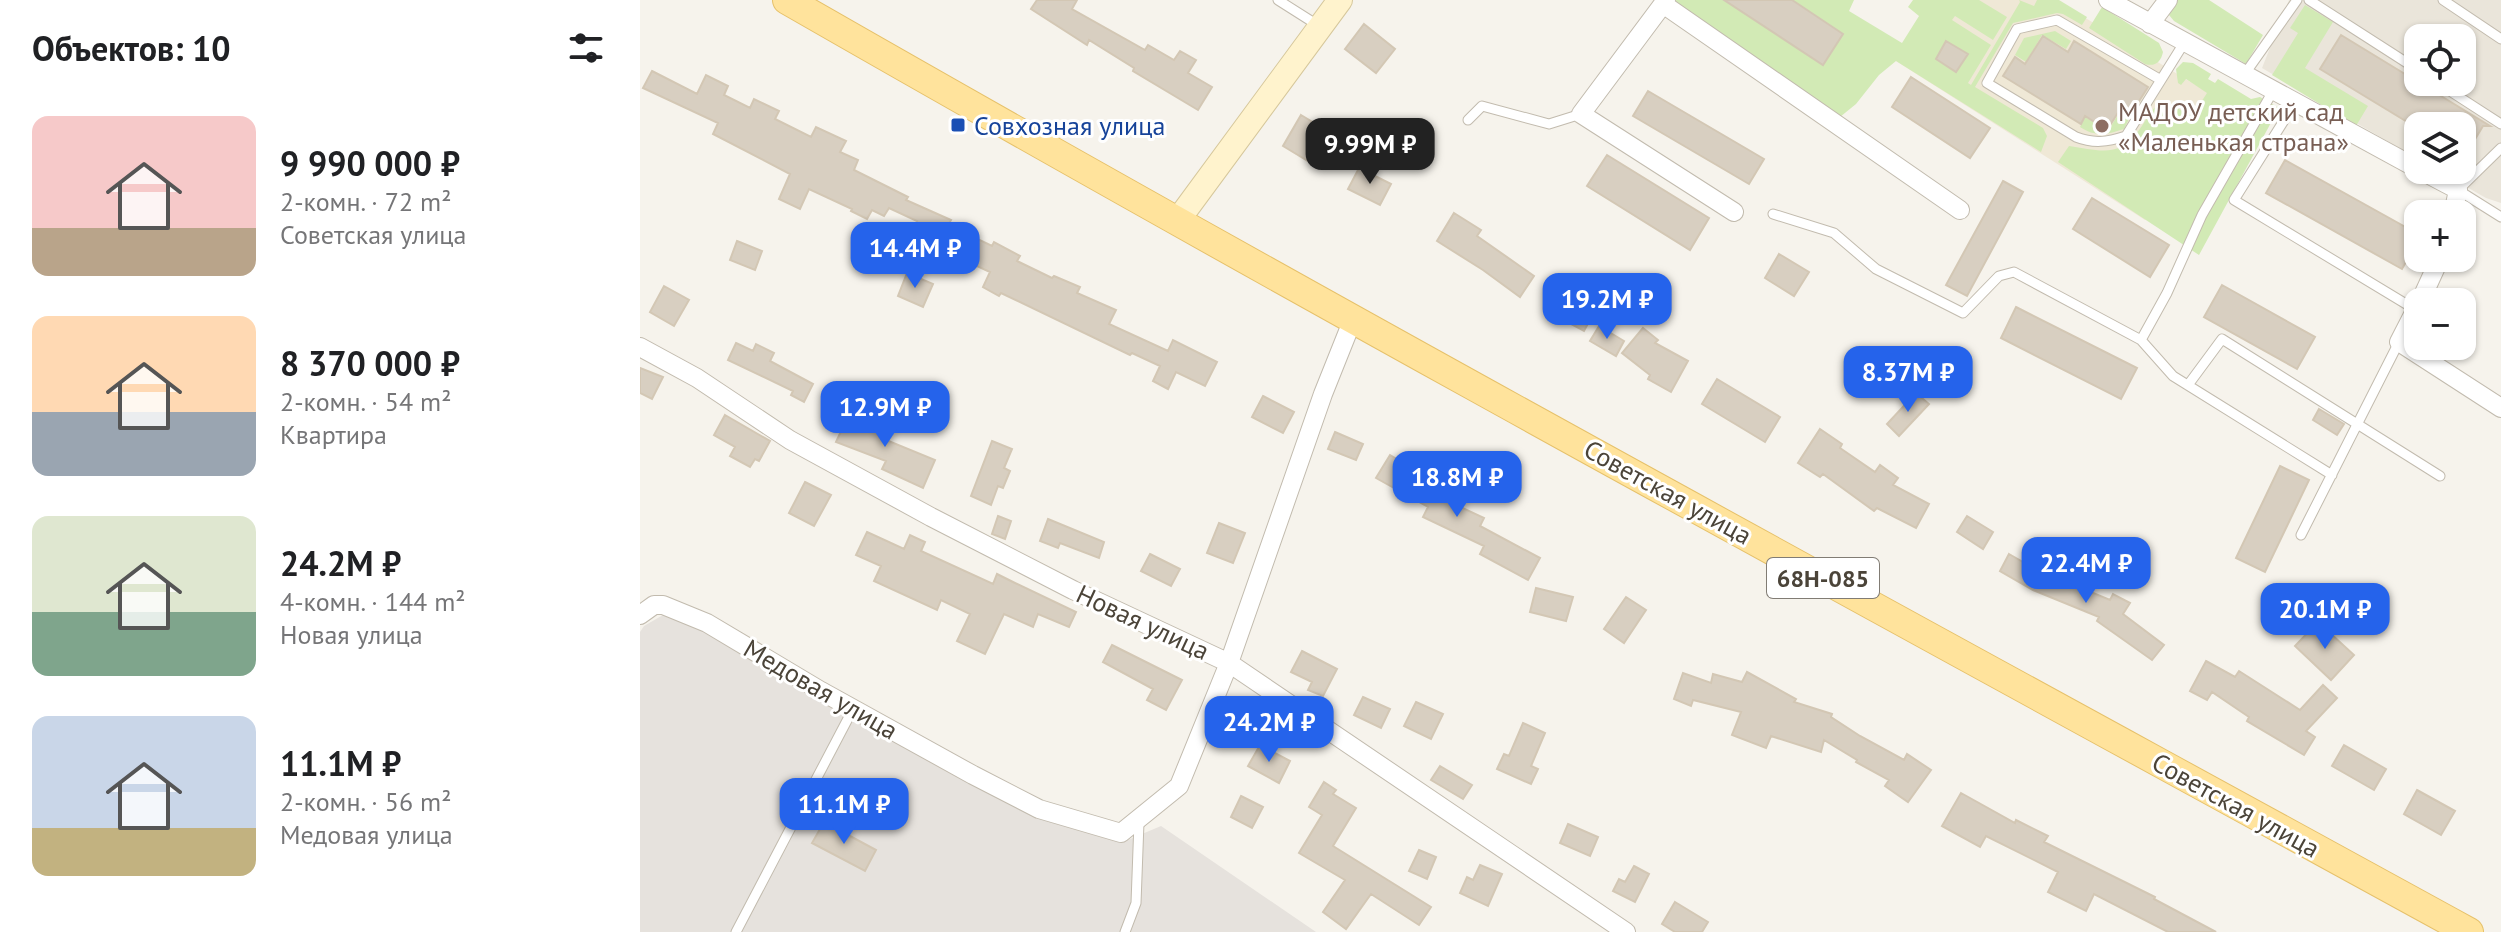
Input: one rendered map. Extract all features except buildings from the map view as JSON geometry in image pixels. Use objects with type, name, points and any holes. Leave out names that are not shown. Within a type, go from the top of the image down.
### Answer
[{"type":"main road","name":"Советская улица","points":[[787,0],[1353,319],[2469,932]]},
{"type":"street","points":[[1178,220],[1340,0]]},
{"type":"street","points":[[2108,0],[2404,161]]},
{"type":"street","points":[[2150,24],[2168,0]]},
{"type":"street","points":[[1734,212],[1581,114],[1664,2],[1960,210]]},
{"type":"street","points":[[2447,184],[2458,190],[2456,200]]},
{"type":"street","name":"Медовая улица","points":[[640,615],[654,605],[685,613],[853,709],[1039,809],[1121,833],[1179,786],[1229,663],[1323,394],[1353,319]]},
{"type":"street","points":[[2404,333],[2399,342],[2501,408]]},
{"type":"street","name":"Новая улица","points":[[640,347],[697,378],[790,440],[931,517],[1073,590],[1229,663],[1626,932]]},
{"type":"lane","points":[[1278,0],[1321,27]]},
{"type":"lane","points":[[2244,75],[2297,0]]},
{"type":"lane","points":[[2309,0],[2404,61]]},
{"type":"lane","points":[[2443,0],[2501,39]]},
{"type":"lane","points":[[2161,80],[2057,20],[2017,29],[1987,83],[2091,143],[2126,136],[2161,80],[2184,43]]},
{"type":"lane","points":[[2141,340],[2167,293],[2202,215],[2273,91]]},
{"type":"lane","points":[[2458,96],[2501,124]]},
{"type":"lane","points":[[2295,103],[2234,200],[2404,298]]},
{"type":"lane","points":[[1468,120],[1482,106],[1549,124],[1581,114]]},
{"type":"lane","points":[[2501,148],[2458,190],[2501,217]]},
{"type":"lane","points":[[1773,214],[1834,233],[1876,269],[1963,313],[1999,276],[2014,272],[2141,340],[2173,376],[2332,475]]},
{"type":"lane","points":[[2188,385],[2222,339],[2440,476]]},
{"type":"lane","points":[[2301,535],[2399,342]]},
{"type":"lane","points":[[736,932],[853,709]]},
{"type":"lane","points":[[1125,932],[1136,903],[1139,819]]},
{"type":"shaded area","name":"МАДОУ детский сад «Маленькая страна»","points":[[1936,0],[2056,0],[2220,100],[2145,220],[1896,61]]},
{"type":"shaded area","points":[[2289,0],[2501,0],[2501,203],[2462,184],[2476,184],[2476,112],[2404,112],[2404,151],[2262,68]]},
{"type":"shaded area","points":[[670,611],[1000,784],[1123,842],[1161,826],[1316,932],[640,932],[640,632],[644,626]]},
{"type":"green space","points":[[1672,0],[1854,0],[1849,11],[1902,43],[1919,16],[1908,7],[1913,0],[1979,0],[2007,17],[1993,40],[1955,16],[1952,20],[1991,45],[1968,83],[1971,85],[2019,0],[2034,6],[2037,0],[2059,0],[2087,17],[2082,25],[2057,13],[2013,23],[1975,87],[2043,128],[2047,136],[2041,152],[1896,61],[1840,117]]},
{"type":"green space","points":[[2176,0],[2209,0],[2263,35],[2246,64],[2174,21],[2169,15]]},
{"type":"green space","points":[[2305,5],[2333,22],[2305,68],[2368,106],[2356,126],[2272,75],[2298,33],[2290,28]]},
{"type":"green space","points":[[2102,7],[2159,43],[2163,52],[2159,61],[2152,65],[2145,64],[2089,28]]},
{"type":"green space","points":[[2055,31],[2071,41],[2066,49],[2042,35],[2026,62],[2015,55],[2024,38]]},
{"type":"green space","points":[[2183,62],[2193,63],[2211,74],[2208,79],[2215,83],[2218,79],[2251,99],[2260,97],[2279,108],[2199,255],[2058,162],[2069,146],[2108,150],[2124,145],[2159,104],[2171,105],[2192,116],[2207,93],[2186,79],[2181,85],[2178,83],[2176,69]]},
{"type":"green space","points":[[2119,113],[2129,119],[2124,129],[2101,134],[2080,127],[2085,117],[2108,131]]},
{"type":"place","name":"Совхозная улица","points":[[958,125]]},
{"type":"place","name":"МАДОУ детский сад «Маленькая страна»","points":[[2102,126]]}]
